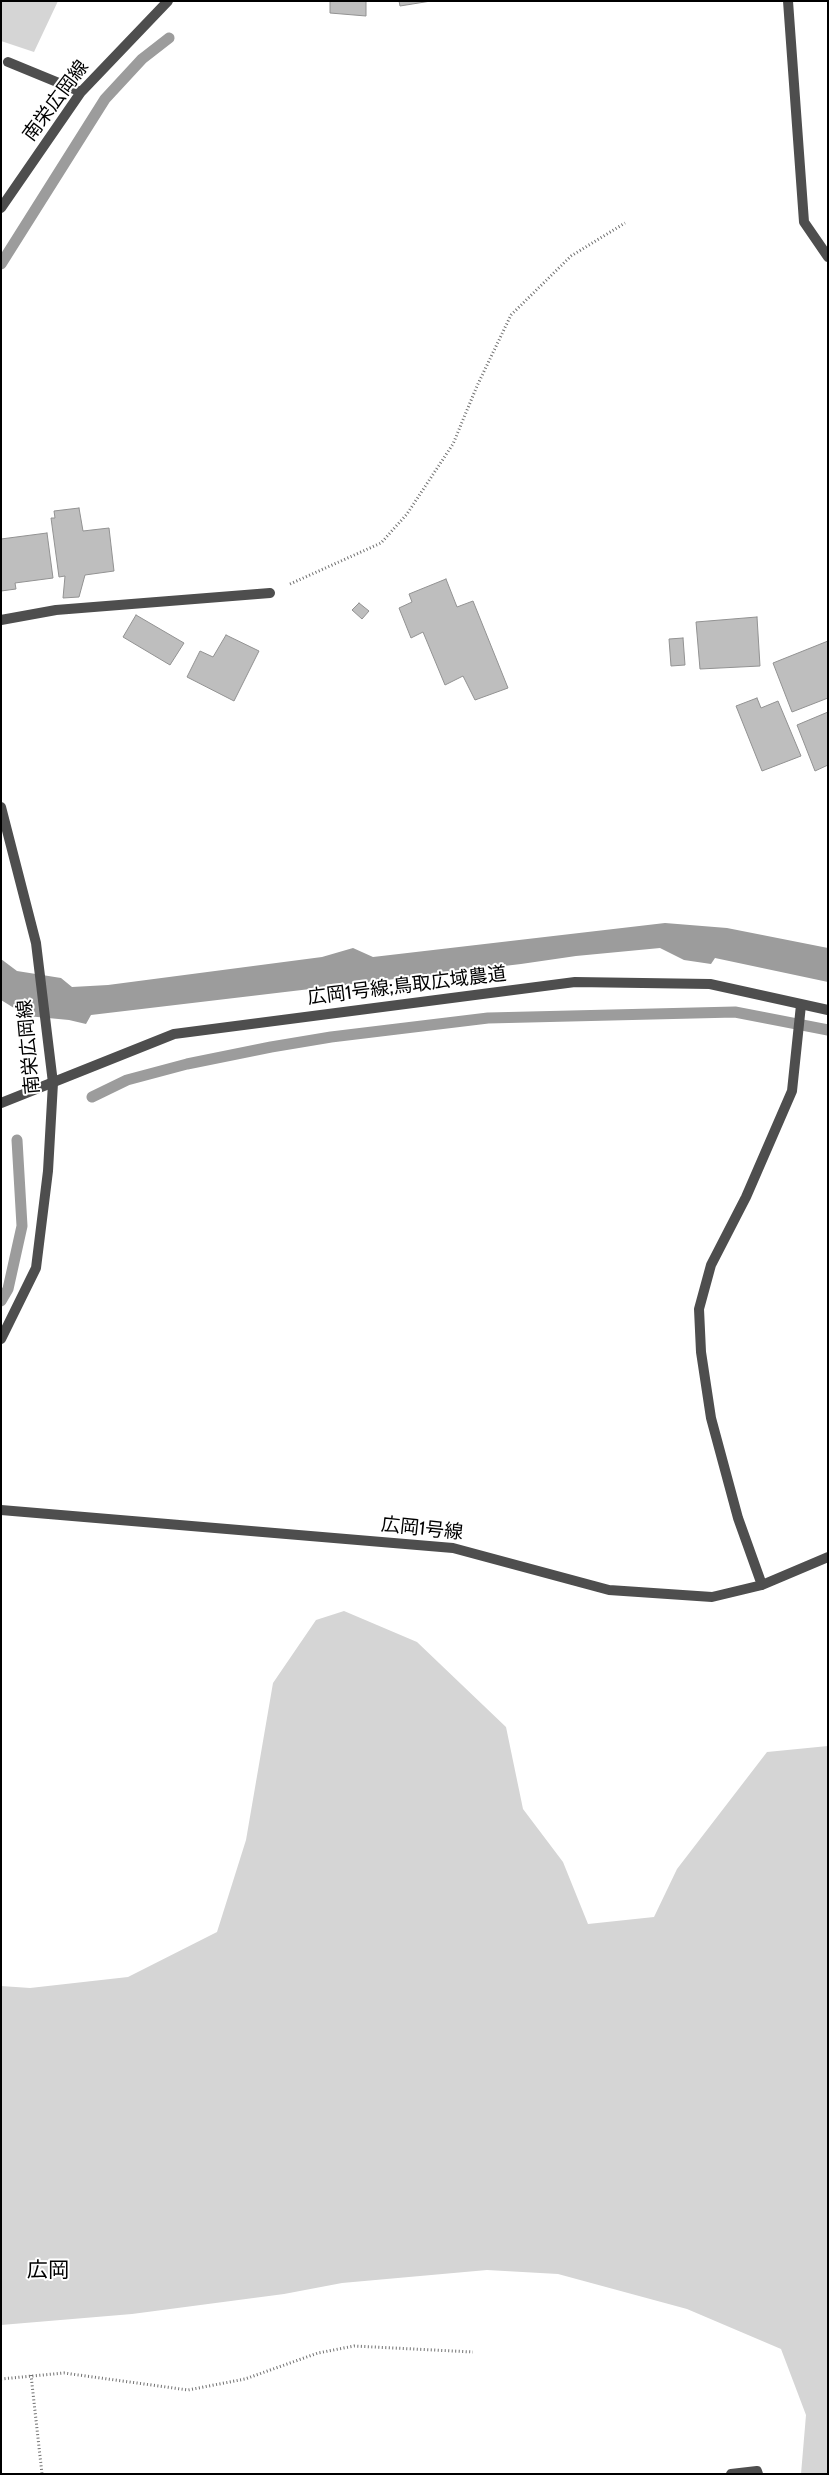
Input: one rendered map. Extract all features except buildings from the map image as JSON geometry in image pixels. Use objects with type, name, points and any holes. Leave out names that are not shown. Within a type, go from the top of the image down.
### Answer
[{"type":"street","name":"南栄広岡線","points":[[1,208],[81,92],[168,1]]},
{"type":"street","points":[[788,1],[804,222],[828,257]]},
{"type":"street","points":[[8,62],[81,92]]},
{"type":"street","points":[[1,620],[56,610],[270,592]]},
{"type":"street","name":"南栄広岡線","points":[[1,807],[36,943],[53,1082],[48,1171],[36,1268],[1,1339]]},
{"type":"street","name":"広岡1号線;鳥取広域農道","points":[[1,1103],[174,1034],[575,982],[710,984],[801,1006],[828,1010]]},
{"type":"street","points":[[762,1585],[738,1518],[712,1418],[701,1352],[699,1309],[711,1265],[746,1197],[792,1090],[801,1006]]},
{"type":"street","name":"広岡1号線","points":[[1,1510],[454,1548],[609,1590],[712,1597],[762,1585],[828,1557]]},
{"type":"street","points":[[731,2474],[757,2471],[758,2474]]},
{"type":"path","points":[[270,592],[381,543],[407,514],[453,444],[510,315],[571,256],[625,223]]},
{"type":"path","points":[[1,2379],[64,2373],[188,2390],[246,2379],[318,2353],[354,2346],[473,2352]]},
{"type":"path","points":[[31,2376],[42,2474]]},
{"type":"shaded area","points":[[1,1],[58,1],[34,52],[1,41]]},
{"type":"shaded area","points":[[665,923],[727,928],[828,948],[828,982],[715,958],[711,964],[684,960],[660,948],[576,956],[91,1015],[86,1024],[69,1020],[27,1016],[1,1000],[1,959],[17,971],[61,978],[72,987],[108,985],[322,957],[353,948],[373,957]]},
{"type":"shaded area","points":[[344,1611],[417,1642],[506,1727],[523,1809],[563,1862],[588,1924],[654,1917],[677,1869],[767,1752],[828,1746],[828,2474],[801,2474],[806,2415],[781,2349],[687,2309],[558,2274],[487,2270],[342,2283],[284,2294],[132,2314],[1,2325],[1,1986],[30,1988],[128,1977],[217,1932],[246,1840],[273,1683],[316,1620]]},
{"type":"waterway","points":[[1,264],[105,99],[142,59],[169,38]]},
{"type":"waterway","points":[[92,1097],[127,1080],[187,1064],[271,1047],[331,1037],[488,1018],[735,1012],[828,1030]]},
{"type":"waterway","points":[[1,1301],[8,1289],[22,1226],[17,1140]]},
{"type":"district","name":"広岡","points":[[48,2271]]}]
